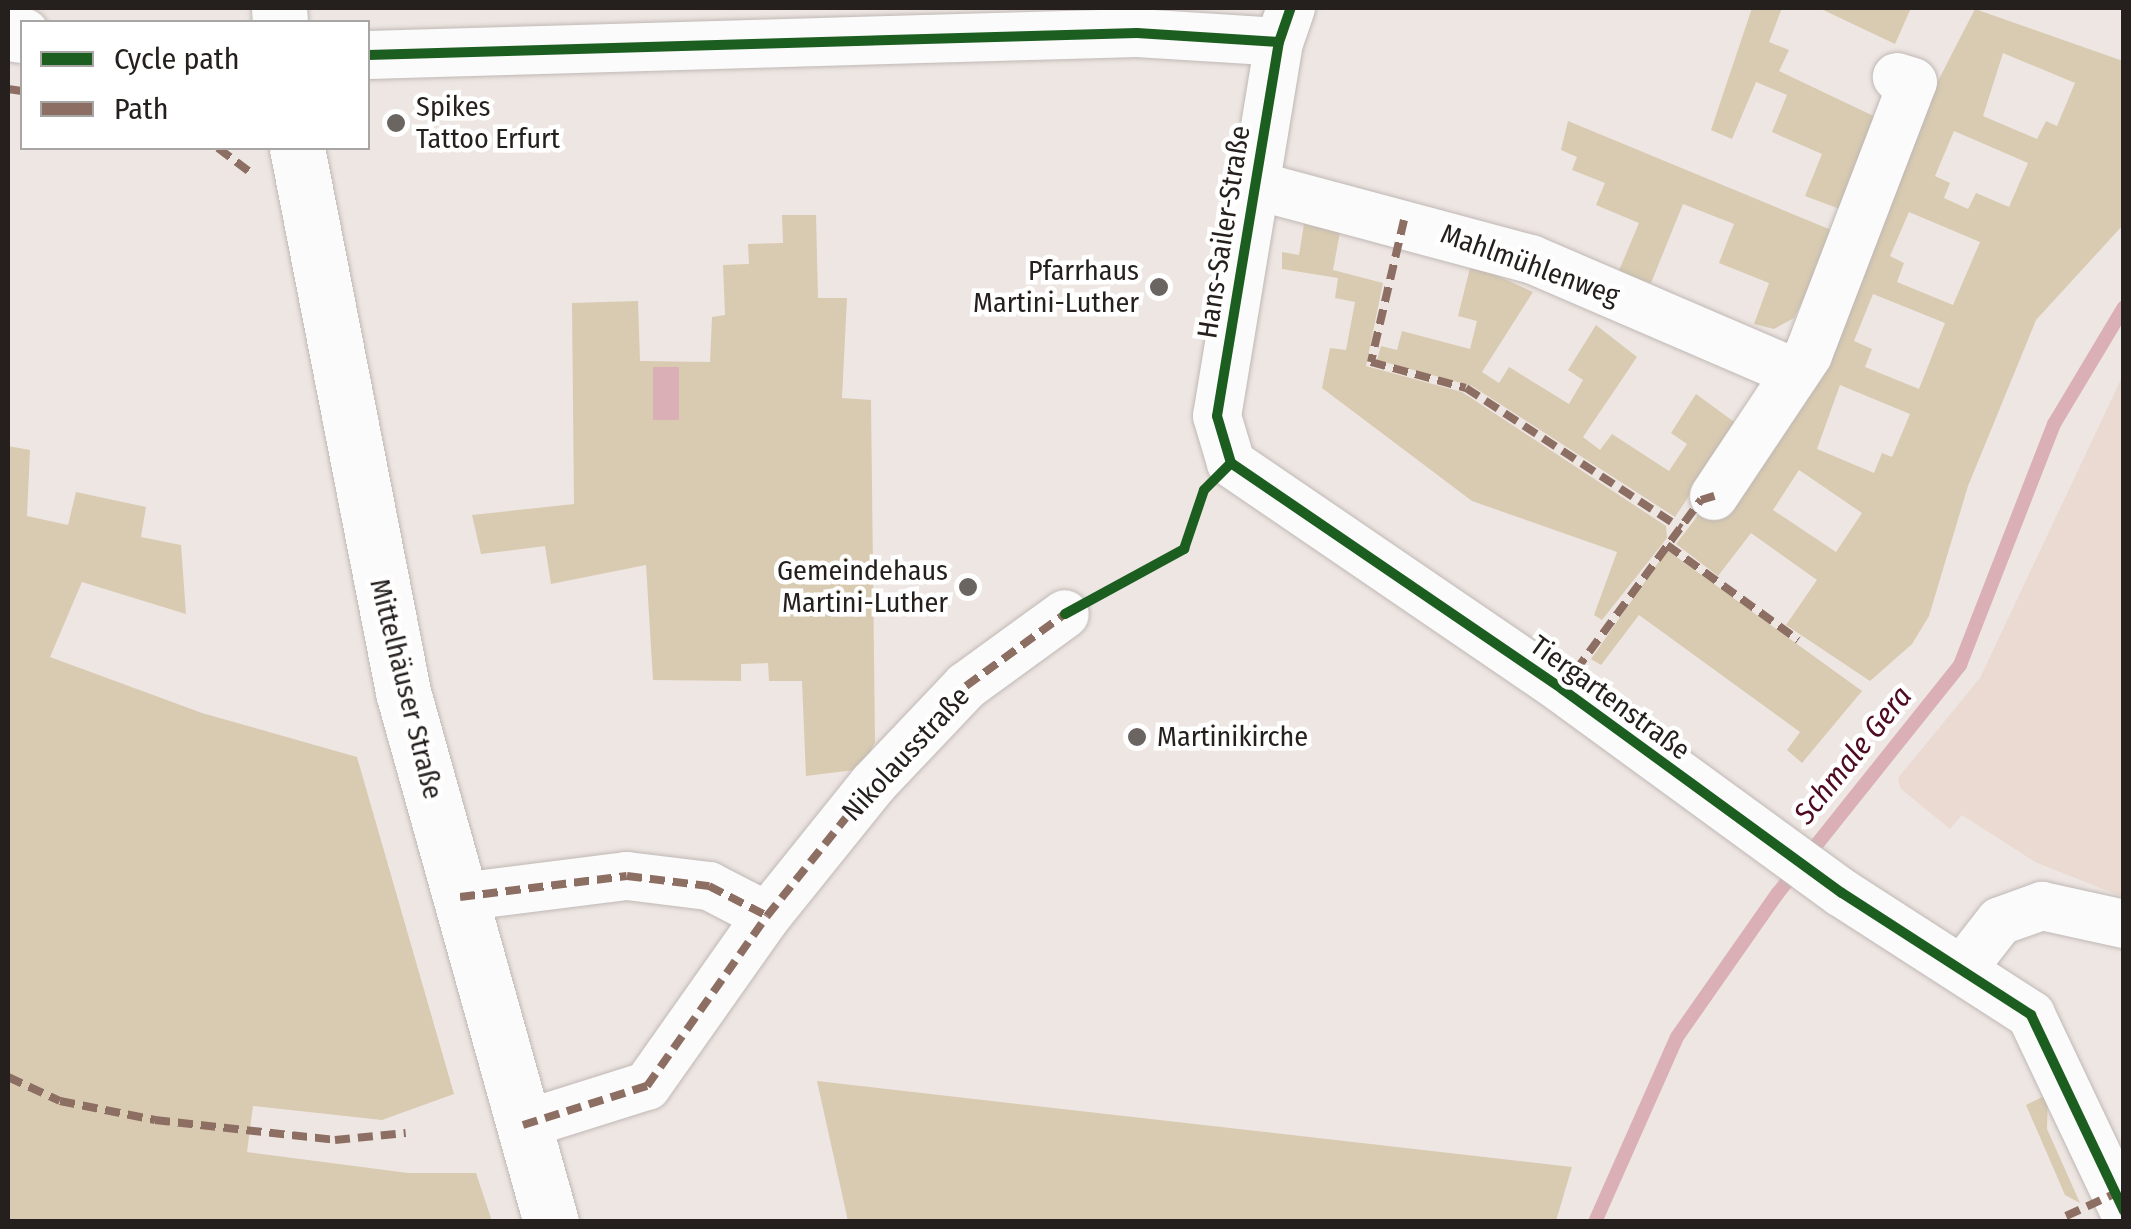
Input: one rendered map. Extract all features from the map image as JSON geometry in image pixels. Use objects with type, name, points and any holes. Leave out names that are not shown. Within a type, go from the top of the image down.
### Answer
[{"type":"main road","name":"Mittelhäuser Straße","points":[[297,150],[371,546],[460,897],[552,1222]]},
{"type":"street","points":[[370,55],[1137,33],[1285,25]]},
{"type":"street","name":"Hans-Sailer-Straße","points":[[1231,463],[1217,416],[1285,25]]},
{"type":"street","points":[[1714,496],[1796,374],[1913,82],[1897,76]]},
{"type":"street","name":"Mahlmühlenweg","points":[[1254,186],[1404,220],[1530,260],[1796,374]]},
{"type":"street","name":"Tiergartenstraße","points":[[1231,463],[1562,689],[1842,892],[1964,966],[2031,1015],[2124,1211]]},
{"type":"street","name":"Nikolausstraße","points":[[523,1126],[647,1086],[766,916],[872,784],[966,686],[1066,614]]},
{"type":"street","points":[[460,897],[627,876],[708,886],[766,916]]},
{"type":"street","points":[[1964,966],[2000,921],[2042,906],[2123,924]]},
{"type":"shaded area","points":[[1752,8],[1782,8],[1769,42],[1789,50],[1779,71],[1882,120],[1848,212],[1805,196],[1822,154],[1772,132],[1787,95],[1756,82],[1732,139],[1711,130]]},
{"type":"shaded area","points":[[1819,8],[1911,8],[1895,44]]},
{"type":"shaded area","points":[[1975,9],[2123,61],[2123,225],[2036,320],[1968,486],[1929,616],[1912,644],[1870,681],[1786,625],[1817,580],[1751,533],[1718,576],[1676,544],[1837,334],[1940,77]],"holes":[[[2003,53],[2075,83],[2057,126],[2046,121],[2037,139],[1983,116]],[[1954,131],[2028,163],[2009,207],[1976,193],[1968,209],[1944,198],[1950,183],[1935,176]],[[1909,212],[1980,242],[1953,305],[1897,282],[1904,263],[1890,256]],[[1873,294],[1945,323],[1919,389],[1865,367],[1872,349],[1854,341]],[[1840,385],[1910,414],[1892,457],[1882,453],[1874,473],[1817,449]],[[1799,470],[1862,513],[1836,552],[1773,510]]]},
{"type":"shaded area","points":[[1568,121],[1836,232],[1794,318],[1774,329],[1754,324],[1769,283],[1719,263],[1734,224],[1683,204],[1651,283],[1618,273],[1639,223],[1596,205],[1605,183],[1572,170],[1577,157],[1561,150]]},
{"type":"shaded area","points":[[782,215],[816,215],[818,298],[847,298],[842,398],[871,400],[875,742],[862,769],[806,776],[802,681],[769,681],[768,663],[741,664],[741,681],[653,680],[646,565],[551,584],[545,546],[481,554],[472,515],[574,504],[572,303],[638,301],[640,361],[710,362],[712,317],[725,315],[723,265],[749,264],[748,244],[783,243]]},
{"type":"shaded area","points":[[1304,224],[1340,232],[1333,270],[1383,283],[1366,366],[1462,392],[1666,526],[1667,538],[1602,620],[1594,615],[1617,552],[1472,501],[1322,388],[1330,348],[1346,350],[1355,302],[1335,298],[1338,278],[1282,269],[1282,252],[1299,255]]},
{"type":"shaded area","points":[[1471,264],[1533,292],[1482,372],[1499,383],[1509,367],[1569,404],[1583,380],[1568,370],[1596,325],[1637,357],[1583,437],[1600,450],[1612,434],[1669,471],[1687,444],[1671,433],[1696,394],[1737,424],[1675,517],[1472,386],[1377,360],[1381,346],[1397,350],[1402,331],[1470,349],[1477,321],[1458,316]]},
{"type":"shaded area","points":[[653,367],[679,367],[679,420],[653,420]]},
{"type":"shaded area","points":[[2123,375],[2123,897],[2035,862],[1962,815],[1950,829],[1900,788],[1898,778],[1980,678]]},
{"type":"shaded area","points":[[8,446],[30,450],[27,516],[68,525],[76,492],[146,507],[141,537],[181,545],[186,614],[82,582],[50,657],[202,713],[357,757],[454,1094],[382,1120],[253,1106],[247,1152],[408,1173],[476,1173],[492,1221],[8,1221]]},
{"type":"shaded area","points":[[1667,550],[1862,691],[1802,763],[1787,750],[1800,732],[1639,615],[1601,665],[1591,659]]},
{"type":"shaded area","points":[[817,1081],[1572,1167],[1556,1221],[848,1221]]},
{"type":"shaded area","points":[[2048,1094],[2047,1129],[2080,1203],[2065,1195],[2026,1105]]},
{"type":"waterway","name":"Schmale Gera","points":[[1595,1222],[1677,1037],[1778,893],[1960,665],[2054,424],[2124,307]]},
{"type":"marked path","points":[[8,89],[20,91]]},
{"type":"marked path","points":[[221,150],[249,171]]},
{"type":"marked path","points":[[1404,220],[1371,362],[1466,388],[1681,528]]},
{"type":"marked path","points":[[1562,689],[1701,500],[1714,496]]},
{"type":"marked path","points":[[1667,545],[1798,640]]},
{"type":"marked path","points":[[523,1125],[647,1086],[767,916],[873,784],[966,686],[1069,611]]},
{"type":"marked path","points":[[460,897],[627,876],[709,886],[767,916]]},
{"type":"marked path","points":[[8,1077],[60,1101],[155,1120],[335,1140],[406,1133]]},
{"type":"marked path","points":[[2066,1216],[2116,1193]]},
{"type":"cycle path","points":[[1231,463],[1217,416],[1279,42],[1291,8]]},
{"type":"cycle path","points":[[370,55],[1137,33],[1279,42]]},
{"type":"cycle path","points":[[1231,463],[1562,689],[1842,893],[2031,1015],[2124,1211]]},
{"type":"cycle path","points":[[1065,614],[1184,549],[1204,490],[1231,463]]},
{"type":"place","name":"Spikes Tattoo Erfurt","points":[[396,123]]},
{"type":"place","name":"Pfarrhaus Martini-Luther","points":[[1159,287]]},
{"type":"place","name":"Gemeindehaus Martini-Luther","points":[[968,587]]},
{"type":"place","name":"Martinikirche","points":[[1137,737]]}]
